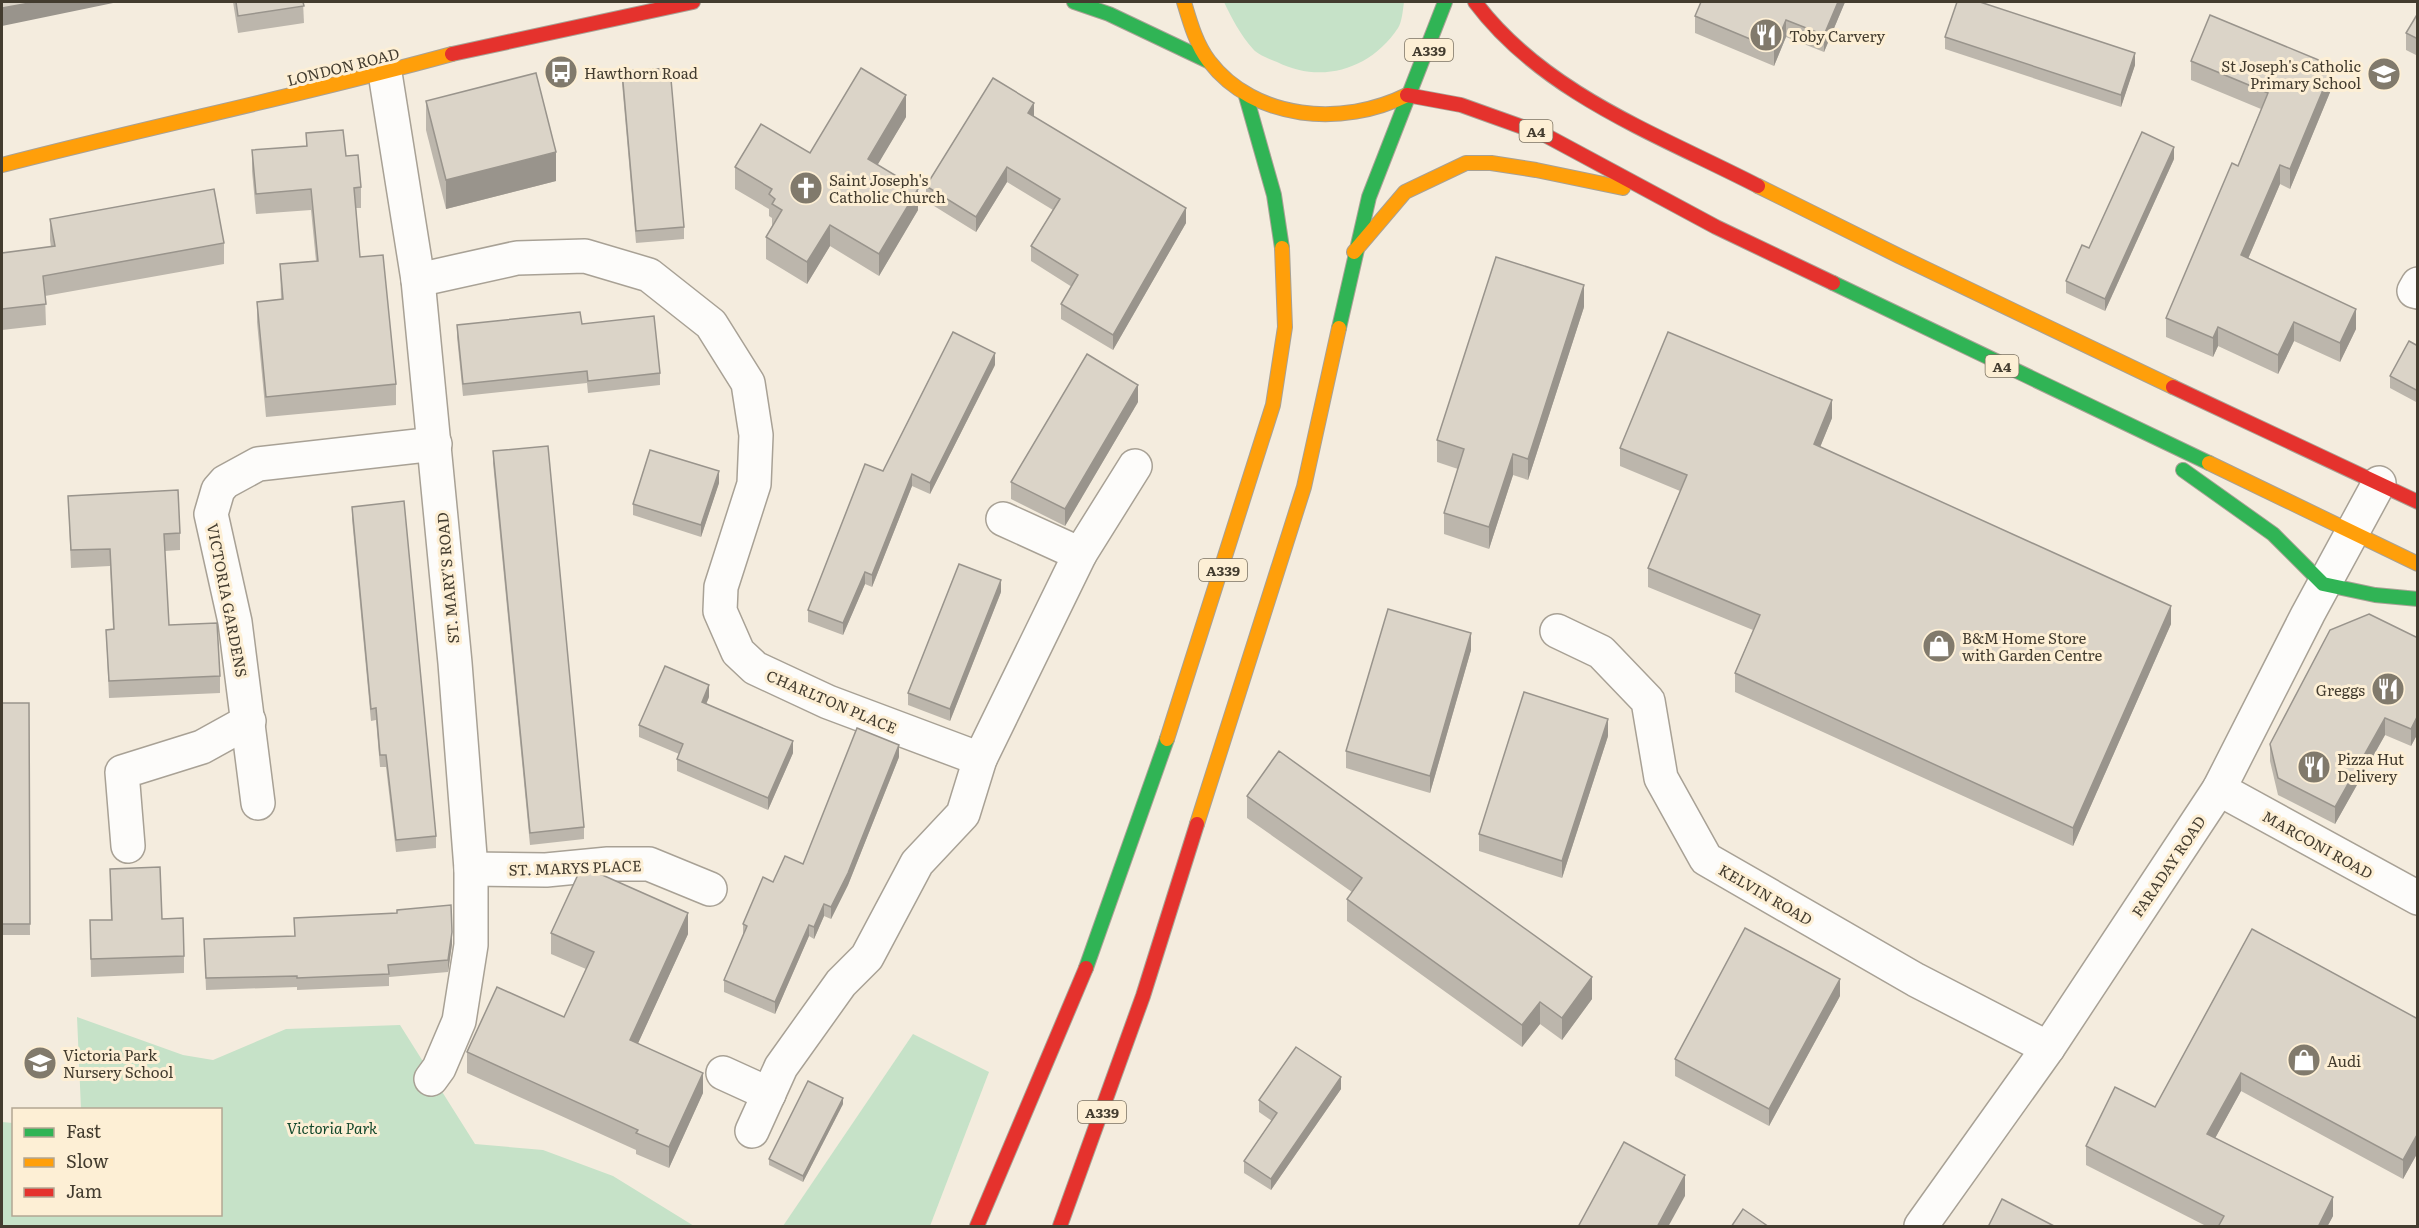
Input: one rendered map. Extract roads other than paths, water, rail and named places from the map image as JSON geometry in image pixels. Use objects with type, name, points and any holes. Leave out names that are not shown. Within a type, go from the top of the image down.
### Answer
[{"type":"main road","name":"LONDON ROAD","points":[[2,165],[149,127],[385,73],[481,46],[693,2]]},
{"type":"main road","points":[[1074,2],[1112,15],[1178,50],[1208,61]]},
{"type":"main road","points":[[1184,2],[1208,61],[1230,84],[1246,96],[1294,111],[1318,114],[1347,113],[1382,107],[1407,95]]},
{"type":"main road","name":"A339","points":[[1060,1227],[1143,996],[1304,486],[1314,450],[1354,252],[1370,195],[1407,95],[1428,54],[1445,2]]},
{"type":"main road","points":[[1475,2],[1491,25],[1531,62],[1594,100],[1854,235],[2418,502]]},
{"type":"main road","name":"A4","points":[[1407,95],[1461,105],[1545,135],[1654,195],[2106,417],[2418,564]]},
{"type":"main road","name":"A339","points":[[976,1227],[1099,936],[1191,671],[1273,405],[1285,327],[1282,235],[1274,195],[1246,96]]},
{"type":"main road","points":[[1354,252],[1405,192],[1466,164],[1491,163],[1536,170],[1654,195]]},
{"type":"main road","points":[[2106,417],[2273,534],[2323,584],[2375,595],[2418,599]]},
{"type":"street","name":"ST. MARY'S ROAD","points":[[385,73],[418,280],[435,444],[471,869],[471,945],[459,1021],[439,1068],[431,1078]]},
{"type":"street","name":"CHARLTON PLACE","points":[[418,280],[517,258],[585,256],[649,275],[711,324],[748,383],[756,435],[754,484],[721,587],[720,611],[738,652],[755,668],[828,702],[980,759]]},
{"type":"street","points":[[2418,284],[2414,291],[2418,292]]},
{"type":"street","name":"VICTORIA GARDENS","points":[[258,803],[235,622],[212,514],[218,490],[225,482],[258,464],[435,444]]},
{"type":"street","points":[[752,1131],[788,1058],[842,983],[867,957],[917,863],[963,814],[980,759],[1080,554],[1135,466]]},
{"type":"street","name":"FARADAY ROAD","points":[[1921,1227],[2048,1048],[2219,789],[2323,584],[2379,483]]},
{"type":"street","points":[[1003,519],[1080,554]]},
{"type":"street","name":"KELVIN ROAD","points":[[1557,631],[1601,652],[1648,701],[1661,778],[1706,859],[1916,980],[2048,1048]]},
{"type":"street","points":[[128,846],[122,772],[202,747],[249,720]]},
{"type":"street","name":"MARCONI ROAD","points":[[2219,789],[2418,898]]},
{"type":"street","name":"ST. MARYS PLACE","points":[[471,869],[546,870],[608,864],[649,864],[710,889]]},
{"type":"street","points":[[723,1073],[769,1094]]},
{"type":"place","name":"Toby Carvery","points":[[1766,35]]},
{"type":"place","name":"Hawthorn Road","points":[[561,72]]},
{"type":"place","name":"St Joseph's Catholic Primary School","points":[[2384,74]]},
{"type":"place","name":"Saint Joseph's Catholic Church","points":[[806,188]]},
{"type":"place","name":"B&M Home Store with Garden Centre","points":[[1939,646]]},
{"type":"place","name":"Greggs","points":[[2388,689]]},
{"type":"place","name":"Pizza Hut Delivery","points":[[2314,767]]},
{"type":"place","name":"Audi","points":[[2304,1060]]},
{"type":"place","name":"Victoria Park Nursery School","points":[[40,1063]]},
{"type":"park label","name":"Victoria Park","points":[[332,1127]]}]
